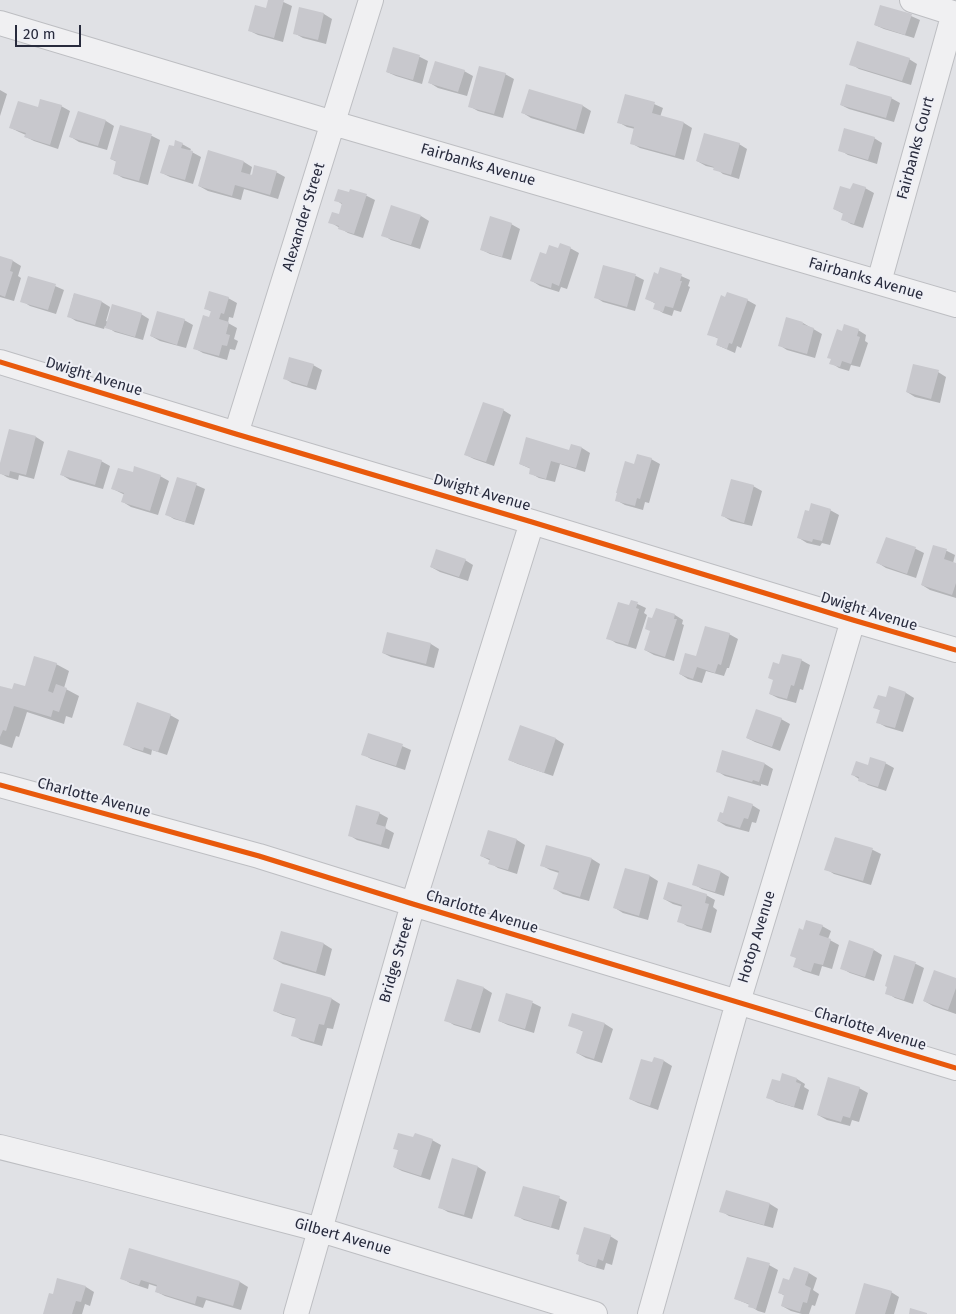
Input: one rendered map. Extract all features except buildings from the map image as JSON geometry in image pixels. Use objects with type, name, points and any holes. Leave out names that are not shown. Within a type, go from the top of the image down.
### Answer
[{"type":"street","name":"Alexander Street","points":[[236,434],[371,0]]},
{"type":"street","points":[[912,0],[955,14]]},
{"type":"street","name":"Fairbanks Court","points":[[879,282],[955,14]]},
{"type":"street","name":"Fairbanks Avenue","points":[[0,23],[333,123],[956,305]]},
{"type":"street","name":"Dwight Avenue","points":[[0,362],[956,650]]},
{"type":"street","name":"Bridge Street","points":[[296,1314],[413,904],[532,522]]},
{"type":"street","name":"Hotop Avenue","points":[[650,1314],[738,1002],[853,620]]},
{"type":"street","name":"Charlotte Avenue","points":[[0,785],[259,856],[956,1068]]},
{"type":"street","name":"Gilbert Avenue","points":[[0,1147],[88,1168],[321,1230],[595,1314]]},
{"type":"cycle path","points":[[0,362],[956,650]]},
{"type":"cycle path","points":[[0,785],[259,856],[956,1068]]}]
